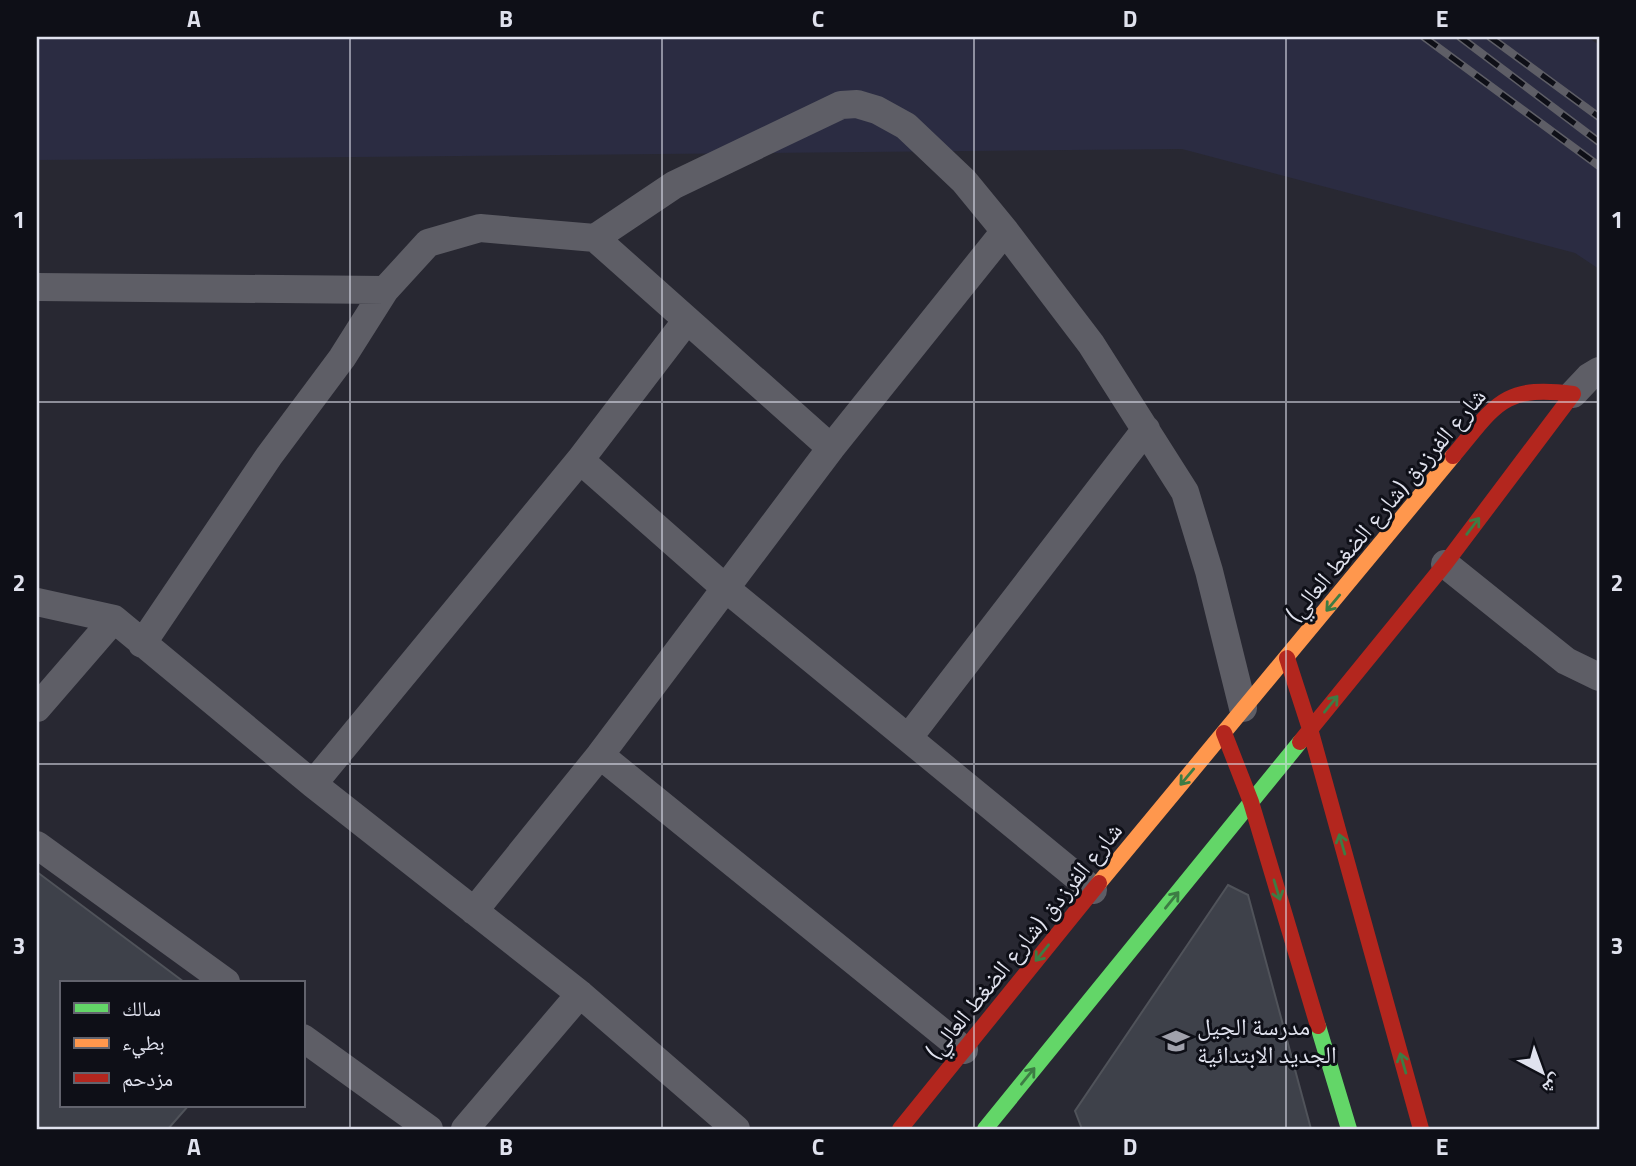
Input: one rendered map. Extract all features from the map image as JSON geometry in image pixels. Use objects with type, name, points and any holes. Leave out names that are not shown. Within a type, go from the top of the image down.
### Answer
[{"type":"street","points":[[595,239],[674,186],[841,104],[857,104],[877,110],[906,126],[964,181],[1005,231],[1091,344],[1185,492],[1209,571],[1243,708]]},
{"type":"street","points":[[142,644],[269,456],[342,358],[385,290],[428,243],[480,228],[595,239],[831,449]]},
{"type":"street","points":[[474,911],[600,755],[724,587],[1005,231]]},
{"type":"street","points":[[37,287],[385,290]]},
{"type":"street","points":[[313,785],[580,460],[687,320]]},
{"type":"street","points":[[985,1129],[1444,564],[1573,394],[1599,371]]},
{"type":"street","name":"شارع الفرزدق (شارع الضغط العالي)","points":[[900,1129],[1093,890],[1496,405],[1518,392],[1531,390],[1573,394]]},
{"type":"street","points":[[909,737],[1146,429]]},
{"type":"street","points":[[580,460],[724,587],[1093,890]]},
{"type":"street","points":[[1444,564],[1566,661],[1599,677]]},
{"type":"street","points":[[37,602],[114,619],[313,785],[580,994],[736,1129]]},
{"type":"street","points":[[37,708],[114,619]]},
{"type":"street","points":[[1287,659],[1310,729],[1421,1129]]},
{"type":"street","points":[[1224,733],[1251,802],[1349,1129]]},
{"type":"street","points":[[600,755],[964,1050]]},
{"type":"street","points":[[37,845],[225,981]]},
{"type":"street","points":[[465,1129],[580,994]]},
{"type":"street","points":[[304,1039],[429,1129]]},
{"type":"shaded area","points":[[37,37],[1588,37],[1599,45],[1599,269],[1575,253],[1182,149],[37,160]]},
{"type":"building","points":[[37,872],[183,981],[60,981],[60,1106],[188,1106],[168,1129],[37,1129]]},
{"type":"building","name":"مدرسة الجيل الجديد الابتدائية","points":[[1228,885],[1248,895],[1311,1129],[1082,1129],[1075,1111]]},
{"type":"railway","points":[[1424,37],[1599,166]]},
{"type":"railway","points":[[1460,37],[1599,142]]},
{"type":"railway","points":[[1490,37],[1599,117]]},
{"type":"traffic: fast","points":[[985,1129],[1300,742]]},
{"type":"traffic: fast","points":[[1318,1026],[1349,1129]]},
{"type":"traffic: slow","points":[[1099,883],[1453,456]]},
{"type":"traffic: jam","points":[[1300,742],[1445,564],[1573,394],[1530,392],[1502,402],[1479,424],[1453,456]]},
{"type":"traffic: jam","points":[[1287,658],[1310,729],[1421,1129]]},
{"type":"traffic: jam","points":[[1224,733],[1251,802],[1318,1026]]},
{"type":"traffic: jam","points":[[900,1129],[1099,883]]},
{"type":"place","name":"مدرسة الجيل الجديد الابتدائية","points":[[1176,1041]]}]
